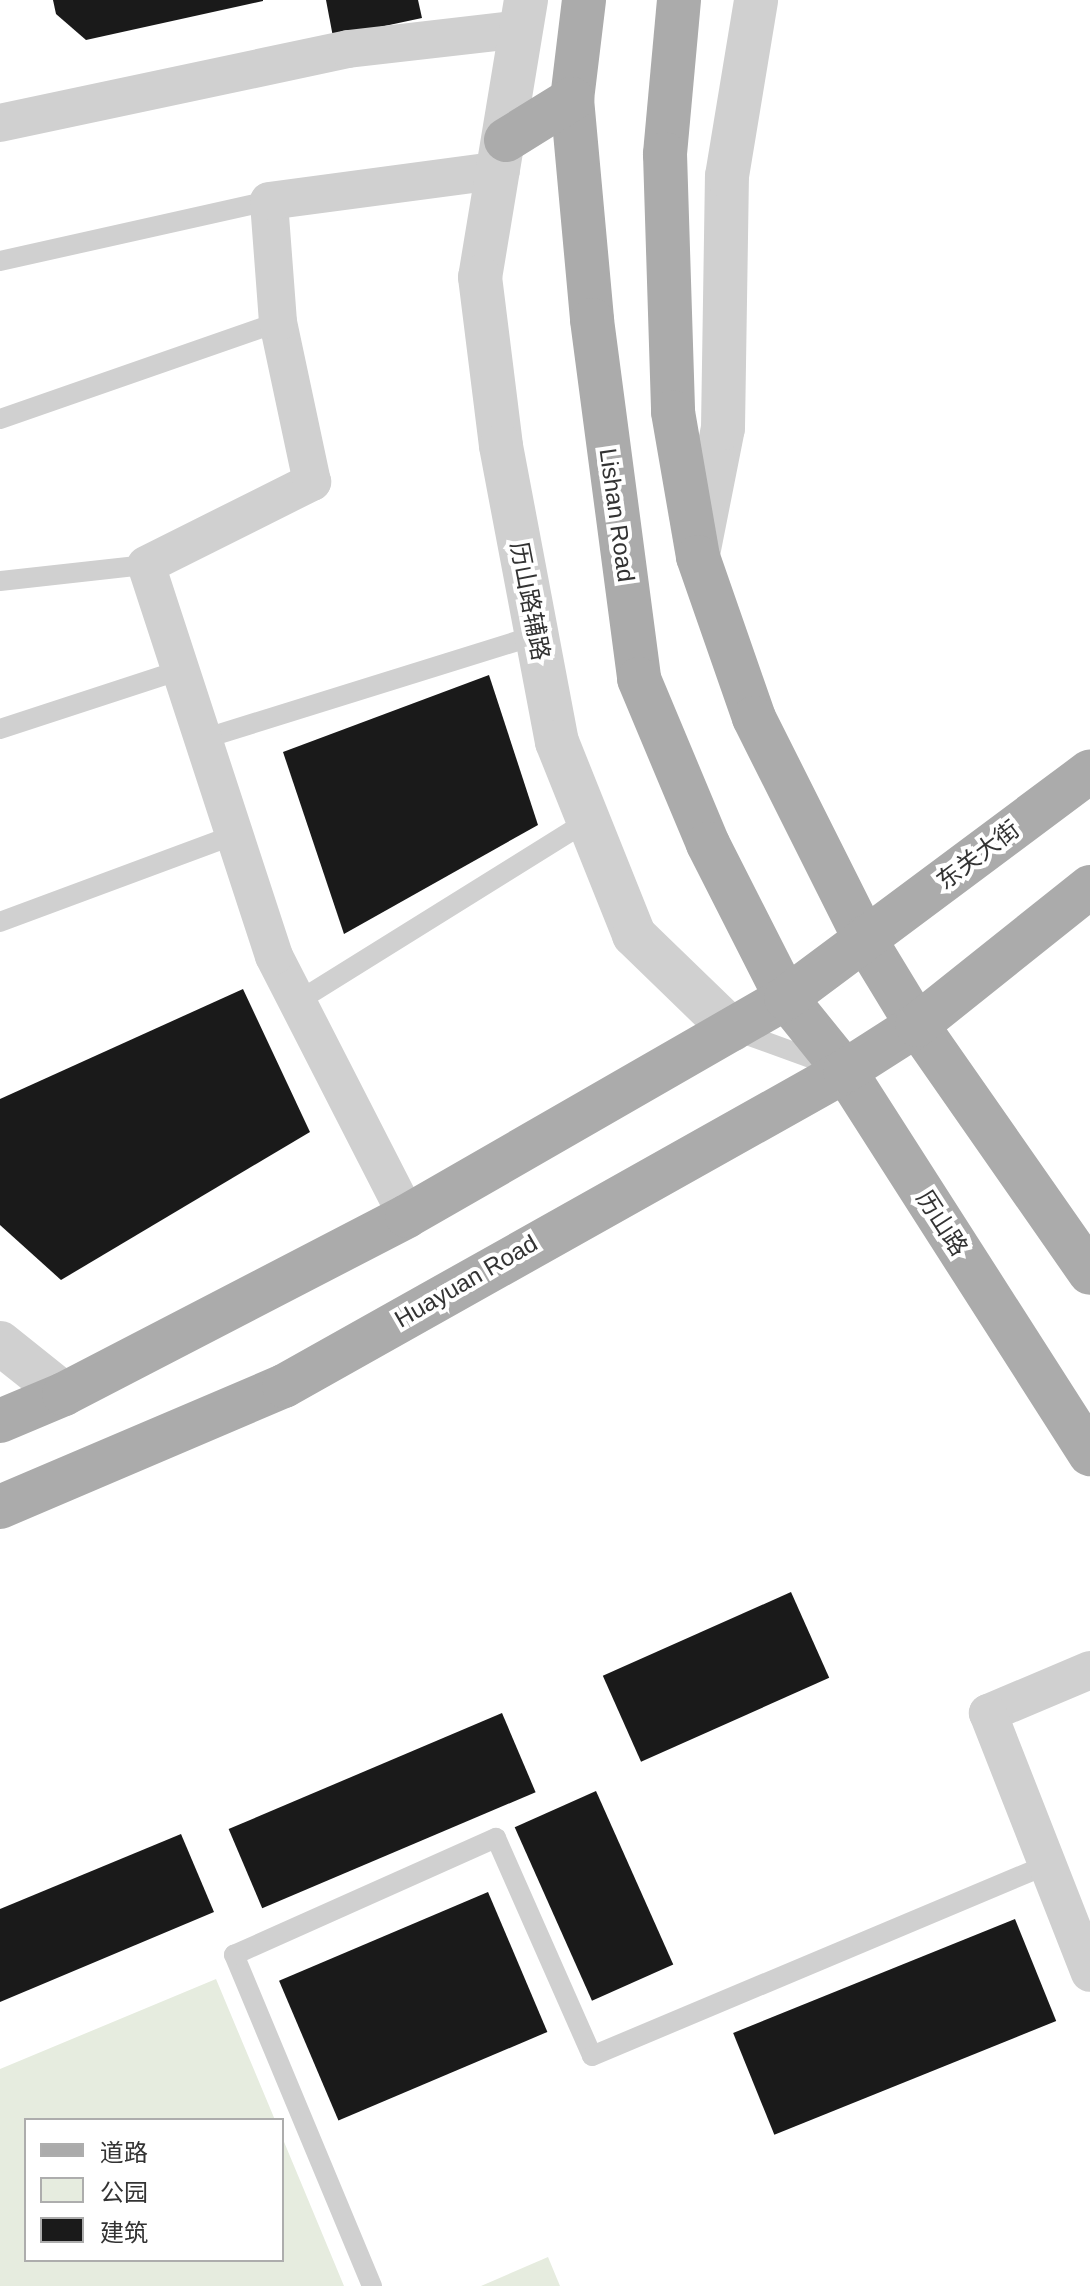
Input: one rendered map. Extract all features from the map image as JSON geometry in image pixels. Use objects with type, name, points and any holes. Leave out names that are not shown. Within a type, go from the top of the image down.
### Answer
[{"type":"main road","name":"Lishan Road","points":[[584,0],[572,99],[592,320],[639,679],[708,844],[786,998]]},
{"type":"main road","points":[[679,0],[665,154],[673,412],[698,557],[754,718],[864,938],[917,1025],[1090,1273]]},
{"type":"main road","points":[[504,155],[572,99]]},
{"type":"main road","name":"东关大街","points":[[864,938],[1090,771]]},
{"type":"main road","points":[[917,1025],[1090,887]]},
{"type":"main road","points":[[0,1421],[64,1394],[407,1216],[786,998],[864,938]]},
{"type":"main road","name":"历山路","points":[[786,998],[845,1071],[1090,1454]]},
{"type":"main road","name":"Huayuan Road","points":[[0,1507],[284,1386],[486,1268],[845,1071],[917,1025]]},
{"type":"street","points":[[698,557],[723,428],[727,176],[756,0]]},
{"type":"street","points":[[0,123],[524,14]]},
{"type":"street","name":"历山路辅路","points":[[524,14],[504,155],[480,277],[501,446],[557,742],[634,935],[732,1030]]},
{"type":"street","points":[[407,1216],[300,1000],[274,956],[146,565],[312,482],[278,322],[269,201],[504,155]]},
{"type":"street","points":[[0,1343],[64,1394]]},
{"type":"street","points":[[1090,1670],[988,1713],[1090,1973]]},
{"type":"lane","points":[[0,261],[269,201]]},
{"type":"lane","points":[[0,419],[278,322]]},
{"type":"lane","points":[[0,581],[146,565]]},
{"type":"lane","points":[[203,739],[537,635]]},
{"type":"lane","points":[[0,729],[180,670]]},
{"type":"lane","points":[[300,1000],[588,821]]},
{"type":"lane","points":[[0,922],[234,835]]},
{"type":"lane","name":"历山路辅路","points":[[732,1030],[845,1071]]},
{"type":"lane","points":[[372,2286],[234,1955],[496,1838],[592,2056],[1047,1865]]},
{"type":"green space","points":[[216,1979],[274,2118],[24,2118],[24,2262],[284,2262],[284,2142],[344,2286],[0,2286],[0,2069]]},
{"type":"green space","points":[[548,2257],[560,2286],[481,2286]]},
{"type":"building","points":[[53,0],[263,1],[86,40],[56,14]]},
{"type":"building","points":[[326,0],[418,0],[422,18],[333,37]]},
{"type":"building","points":[[489,675],[538,825],[344,934],[283,752]]},
{"type":"building","points":[[243,989],[310,1132],[61,1280],[0,1225],[0,1099]]},
{"type":"building","points":[[791,1592],[829,1678],[641,1762],[603,1676]]},
{"type":"building","points":[[502,1713],[536,1792],[262,1908],[229,1829]]},
{"type":"building","points":[[596,1791],[673,1965],[592,2001],[515,1827]]},
{"type":"building","points":[[181,1834],[214,1912],[0,2002],[0,1909]]},
{"type":"building","points":[[488,1892],[547,2032],[338,2121],[279,1981]]},
{"type":"building","points":[[1015,1919],[1056,2021],[774,2135],[733,2033]]}]
